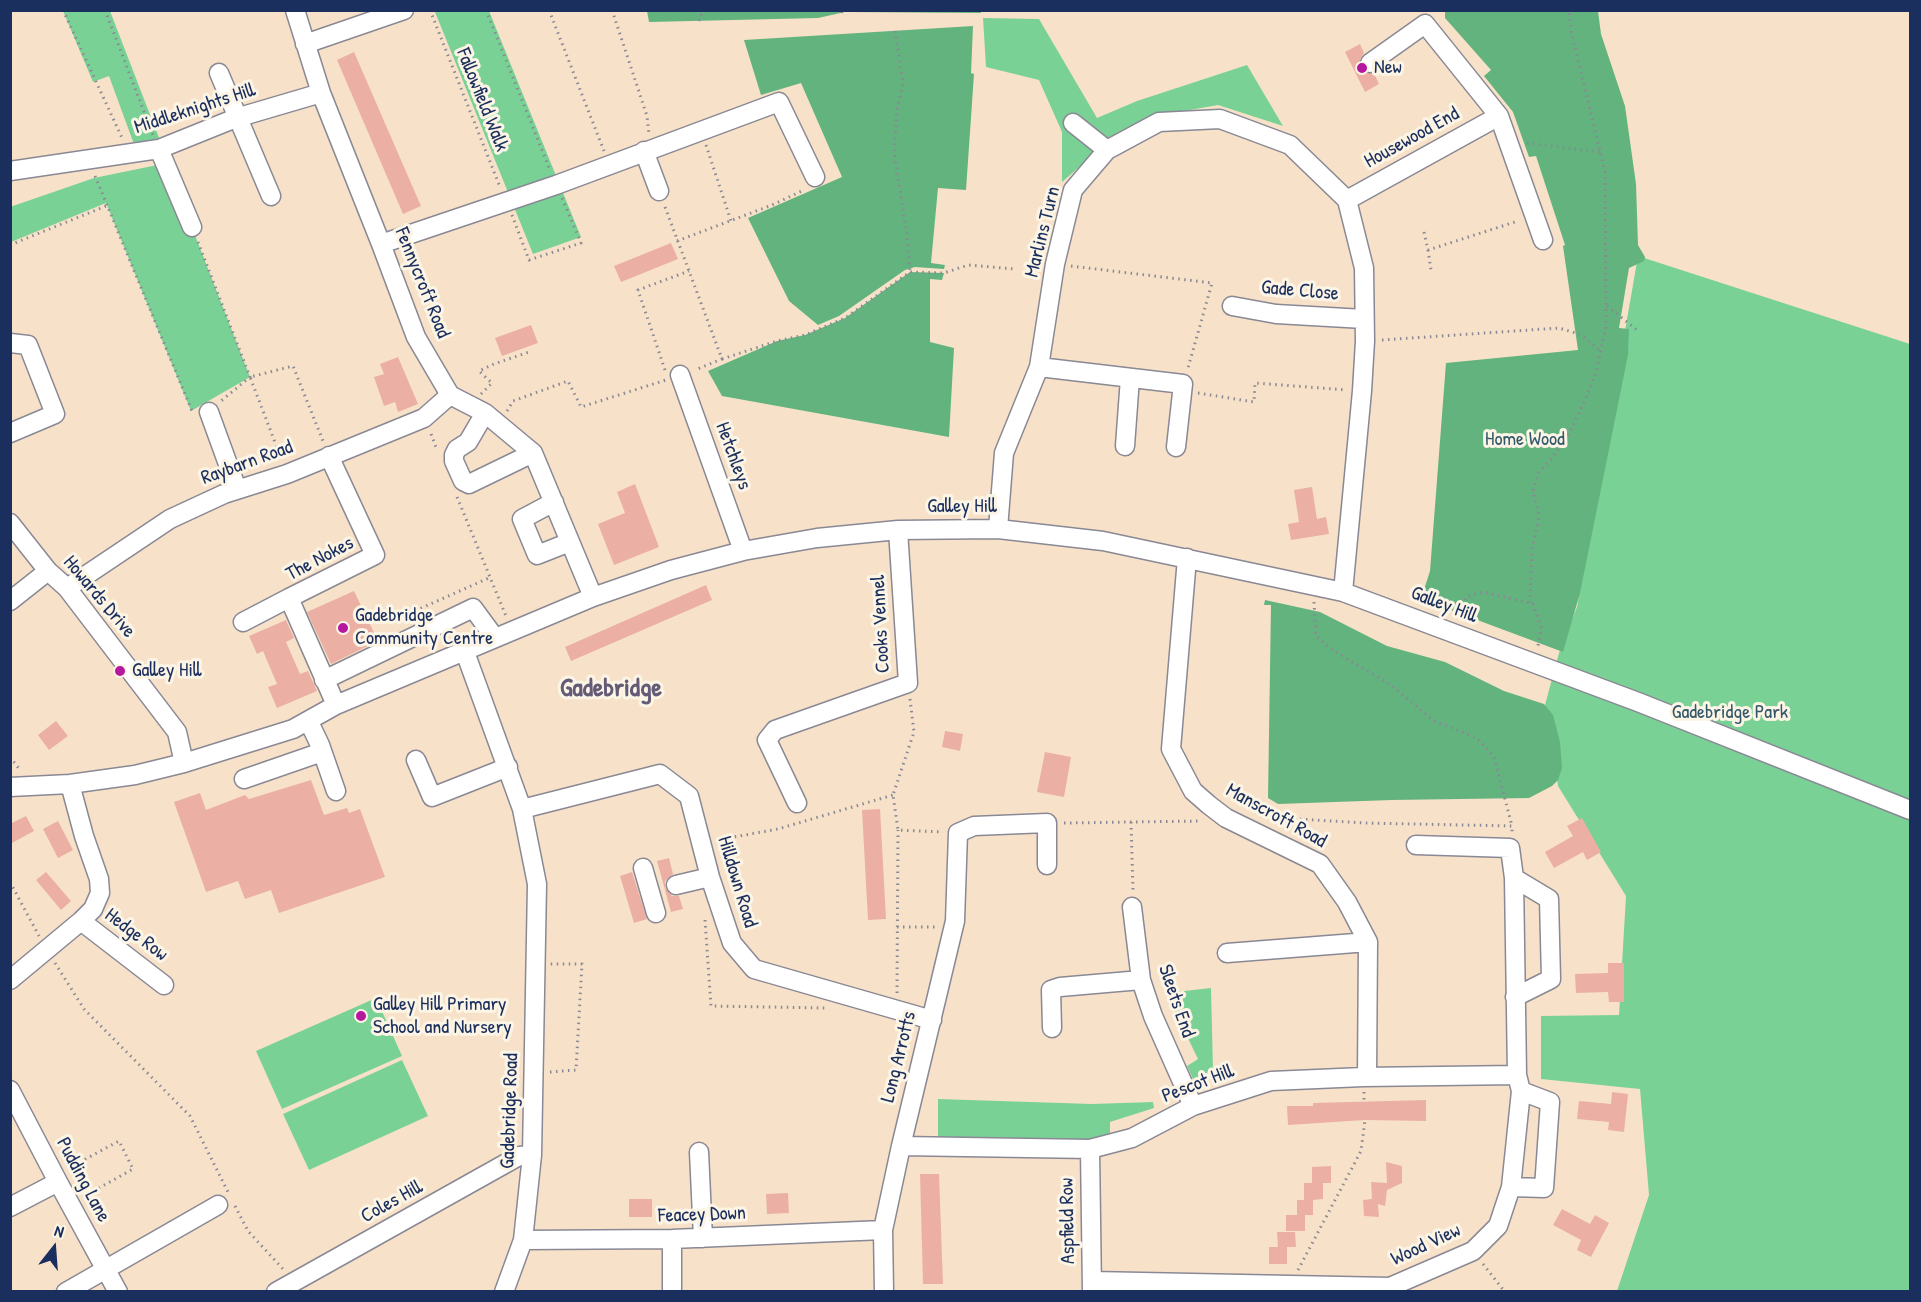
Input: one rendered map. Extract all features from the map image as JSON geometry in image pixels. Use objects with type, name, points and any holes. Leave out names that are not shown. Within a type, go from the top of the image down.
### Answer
[{"type":"street","name":"Fennycroft Road","points":[[295,10],[321,93],[416,337],[450,395]]},
{"type":"street","points":[[304,44],[404,10]]},
{"type":"street","name":"Housewood End","points":[[1370,63],[1425,24],[1499,116],[1543,240]]},
{"type":"street","points":[[219,73],[236,118],[271,196]]},
{"type":"street","name":"Middleknights Hill","points":[[10,171],[159,149],[236,118],[321,93]]},
{"type":"street","points":[[381,244],[556,185],[609,163],[778,102],[815,177]]},
{"type":"street","name":"Housewood End","points":[[1347,200],[1499,116]]},
{"type":"street","name":"Marlins Turn","points":[[998,529],[1004,453],[1039,367],[1055,264],[1073,190],[1107,150],[1159,122],[1220,118],[1290,146],[1347,200]]},
{"type":"street","points":[[1073,123],[1107,150]]},
{"type":"street","points":[[159,149],[192,227]]},
{"type":"street","points":[[647,150],[659,191]]},
{"type":"street","points":[[1343,592],[1365,341],[1364,268],[1347,200]]},
{"type":"street","name":"Gade Close","points":[[1232,306],[1276,314],[1364,319]]},
{"type":"street","points":[[10,343],[28,345],[55,414],[10,433]]},
{"type":"street","points":[[1039,367],[1182,387],[1176,447]]},
{"type":"street","name":"Hetchleys","points":[[674,377],[743,551]]},
{"type":"street","points":[[1125,446],[1130,378]]},
{"type":"street","points":[[450,395],[484,414],[533,453],[593,597]]},
{"type":"street","name":"Raybarn Road","points":[[67,588],[170,519],[237,489],[286,474],[424,418],[450,395]]},
{"type":"street","points":[[209,412],[237,489]]},
{"type":"street","points":[[484,414],[468,442],[457,449],[454,455],[454,461],[463,482],[469,484],[533,453]]},
{"type":"street","name":"The Nokes","points":[[329,456],[375,555],[289,598],[336,705]]},
{"type":"street","points":[[554,502],[522,519],[537,555],[570,542]]},
{"type":"street","name":"Howards Drive","points":[[10,523],[48,571],[67,588],[177,732],[184,763]]},
{"type":"street","name":"Galley Hill","points":[[10,787],[70,784],[135,775],[184,763],[293,729],[336,705],[593,597],[671,570],[743,551],[817,538],[898,530],[998,529],[1103,541],[1343,592],[1911,810]]},
{"type":"street","name":"Cooks Vennel","points":[[797,803],[767,740],[776,730],[908,682],[898,530]]},
{"type":"street","name":"Manscroft Road","points":[[1187,558],[1171,749],[1193,791],[1226,818],[1320,864],[1347,902],[1368,942],[1366,1077]]},
{"type":"street","points":[[10,601],[48,571]]},
{"type":"street","points":[[243,622],[289,598]]},
{"type":"street","points":[[324,680],[473,608],[503,634]]},
{"type":"street","name":"Gadebridge Road","points":[[465,652],[522,809],[537,884],[532,1155],[523,1240],[504,1292]]},
{"type":"street","points":[[309,722],[336,791]]},
{"type":"street","points":[[244,779],[322,753]]},
{"type":"street","points":[[416,760],[432,797],[508,767]]},
{"type":"street","name":"Hilldown Road","points":[[522,809],[660,774],[689,796],[710,877],[732,943],[754,969],[932,1020]]},
{"type":"street","points":[[10,980],[81,921],[93,909],[100,893],[70,784]]},
{"type":"street","points":[[958,833],[974,826],[1047,823],[1047,865]]},
{"type":"street","name":"Long Arrotts","points":[[884,1292],[883,1230],[953,928],[958,833]]},
{"type":"street","points":[[1416,845],[1510,848]]},
{"type":"street","name":"Wood View","points":[[1092,1286],[1390,1287],[1473,1251],[1498,1226],[1511,1187],[1519,1083],[1515,997],[1514,878],[1510,848]]},
{"type":"street","points":[[643,868],[663,888]]},
{"type":"street","points":[[663,888],[710,877]]},
{"type":"street","points":[[1514,878],[1549,899],[1551,980],[1515,997]]},
{"type":"street","points":[[656,913],[663,888]]},
{"type":"street","name":"Sleets End","points":[[1132,907],[1142,980],[1153,1016],[1193,1106]]},
{"type":"street","name":"Hedge Row","points":[[81,921],[164,984]]},
{"type":"street","points":[[1227,953],[1368,942]]},
{"type":"street","points":[[1052,1028],[1051,990],[1060,987],[1142,980]]},
{"type":"street","name":"Pescot Hill","points":[[901,1146],[1090,1149],[1132,1138],[1193,1106],[1271,1081],[1366,1077],[1519,1083]]},
{"type":"street","points":[[1511,1187],[1544,1188],[1550,1102],[1519,1083]]},
{"type":"street","name":"Pudding Lane","points":[[10,1090],[118,1292]]},
{"type":"street","name":"Aspfield Row","points":[[1090,1149],[1092,1286]]},
{"type":"street","points":[[699,1152],[703,1238]]},
{"type":"street","name":"Coles Hill","points":[[276,1292],[301,1286],[519,1156],[532,1155]]},
{"type":"street","points":[[10,1207],[56,1179]]},
{"type":"street","points":[[66,1292],[218,1205]]},
{"type":"street","name":"Feacey Down","points":[[523,1240],[672,1239],[883,1230]]},
{"type":"street","points":[[672,1239],[672,1292]]},
{"type":"path","points":[[63,10],[129,153]]},
{"type":"path","points":[[105,10],[159,149]]},
{"type":"path","name":"Fallowfield Walk","points":[[430,10],[529,260],[580,243],[486,10]]},
{"type":"path","points":[[549,10],[609,163]]},
{"type":"path","points":[[612,10],[647,116],[647,150]]},
{"type":"path","points":[[699,21],[703,10]]},
{"type":"path","points":[[1530,603],[1532,549],[1539,517],[1533,491],[1539,472],[1553,457],[1572,428],[1596,373],[1606,326],[1605,172],[1571,31],[1569,10]]},
{"type":"path","points":[[895,31],[903,83],[897,110],[894,153],[907,236],[910,272]]},
{"type":"path","points":[[701,129],[731,221]]},
{"type":"path","points":[[1508,141],[1601,152]]},
{"type":"path","points":[[88,159],[195,418],[209,412],[250,377],[293,366],[329,456]]},
{"type":"path","points":[[677,241],[772,205],[819,183],[815,177]]},
{"type":"path","points":[[659,191],[722,359]]},
{"type":"path","points":[[10,245],[107,206]]},
{"type":"path","points":[[1428,250],[1534,216]]},
{"type":"path","points":[[192,227],[286,474]]},
{"type":"path","points":[[1424,232],[1431,270]]},
{"type":"path","points":[[1055,264],[1212,283],[1182,387],[1254,402],[1255,383],[1362,391]]},
{"type":"path","points":[[484,414],[568,381],[581,407],[777,341],[805,335],[845,318],[910,272],[944,273],[968,266],[1015,269]]},
{"type":"path","points":[[674,377],[638,290],[689,271]]},
{"type":"path","points":[[1607,306],[1637,330]]},
{"type":"path","points":[[1365,341],[1559,328],[1582,335],[1601,352]]},
{"type":"path","points":[[484,414],[492,383],[479,371],[529,352]]},
{"type":"path","points":[[424,418],[441,459]]},
{"type":"path","points":[[455,490],[503,634]]},
{"type":"path","points":[[1314,586],[1316,636],[1334,651],[1391,685],[1434,721],[1477,738],[1494,757],[1512,826],[1510,848]]},
{"type":"path","points":[[1453,633],[1466,597],[1483,592],[1533,604],[1541,627],[1534,664]]},
{"type":"path","points":[[897,1009],[898,830],[893,795],[914,732],[908,682]]},
{"type":"path","points":[[1260,817],[1365,823],[1512,826]]},
{"type":"path","points":[[1047,823],[1213,821],[1226,818]]},
{"type":"path","points":[[1131,822],[1132,907]]},
{"type":"path","points":[[898,830],[958,833]]},
{"type":"path","points":[[10,882],[47,951],[84,1009],[190,1116],[248,1231],[287,1273],[293,1271],[301,1286]]},
{"type":"path","points":[[897,927],[953,928]]},
{"type":"path","points":[[535,1073],[576,1070],[582,964],[536,964]]},
{"type":"path","points":[[1291,1285],[1361,1151],[1365,1120]]},
{"type":"path","points":[[56,1179],[119,1141],[134,1169],[70,1204]]},
{"type":"path","points":[[1473,1251],[1505,1292]]},
{"type":"green space","points":[[439,10],[489,11],[581,237],[533,254],[435,12]]},
{"type":"green space","points":[[980,10],[981,13],[845,12],[818,18],[649,22],[647,11]]},
{"type":"green space","points":[[63,11],[110,11],[161,143],[135,147],[109,76],[93,82]]},
{"type":"green space","name":"Home Wood","points":[[1445,11],[1598,11],[1601,34],[1625,106],[1636,184],[1638,245],[1645,257],[1644,261],[1629,268],[1619,328],[1629,329],[1628,355],[1580,593],[1563,652],[1421,599],[1430,571],[1446,363],[1578,350],[1563,246],[1565,245],[1536,156],[1529,157],[1513,112],[1484,76],[1491,70],[1445,18]]},
{"type":"green space","points":[[983,18],[1039,19],[1097,118],[1137,101],[1247,65],[1283,126],[1218,105],[1151,117],[1121,131],[1062,182],[1062,132],[1039,80],[986,67]]},
{"type":"green space","points":[[973,26],[971,73],[974,74],[966,190],[938,188],[931,263],[945,265],[944,269],[915,267],[905,270],[839,316],[818,325],[789,301],[748,218],[842,177],[801,83],[761,95],[744,40]]},
{"type":"green space","points":[[167,163],[250,377],[191,411],[106,203],[11,242],[10,207],[94,178]]},
{"type":"green space","name":"Gadebridge Park","points":[[1638,256],[1910,344],[1910,1291],[1617,1291],[1649,1195],[1640,1089],[1541,1079],[1541,1016],[1619,1015],[1626,896],[1558,786],[1545,705],[1559,653],[1577,607]]},
{"type":"green space","points":[[910,272],[944,273],[942,280],[930,279],[930,342],[954,348],[949,437],[722,396],[708,371],[777,341],[805,335],[845,318]]},
{"type":"green space","points":[[1265,600],[1320,612],[1387,646],[1445,662],[1504,691],[1544,704],[1553,715],[1560,742],[1562,768],[1558,780],[1552,786],[1529,798],[1278,804],[1268,798],[1271,605],[1264,605]]},
{"type":"green space","points":[[1211,988],[1213,1070],[1193,1079],[1187,1066],[1198,1059],[1166,993]]},
{"type":"green space","points":[[376,998],[402,1056],[282,1109],[256,1051]]},
{"type":"green space","points":[[402,1060],[428,1116],[309,1170],[283,1114]]},
{"type":"green space","points":[[938,1099],[1092,1104],[1153,1102],[1154,1108],[1110,1122],[1110,1136],[1067,1144],[938,1142]]},
{"type":"building","name":"New","points":[[1360,44],[1364,53],[1360,59],[1361,69],[1366,73],[1374,73],[1379,84],[1365,92],[1345,52]]},
{"type":"building","points":[[354,52],[421,206],[403,214],[337,60]]},
{"type":"building","points":[[671,243],[678,259],[621,282],[614,266]]},
{"type":"building","points":[[531,325],[538,343],[502,356],[495,338]]},
{"type":"building","points":[[398,357],[418,404],[398,412],[395,402],[384,406],[374,377],[384,374],[380,364]]},
{"type":"building","points":[[635,484],[659,547],[614,565],[598,524],[625,513],[617,492]]},
{"type":"building","points":[[1312,487],[1317,519],[1326,517],[1329,534],[1291,540],[1288,524],[1299,522],[1294,490]]},
{"type":"building","points":[[706,585],[712,600],[571,661],[565,647]]},
{"type":"building","name":"Gadebridge Community Centre","points":[[354,591],[378,641],[331,664],[307,612]]},
{"type":"building","points":[[286,620],[294,638],[286,642],[300,674],[308,671],[317,691],[277,708],[268,687],[277,684],[263,651],[257,654],[249,636]]},
{"type":"building","points":[[56,721],[68,736],[49,750],[38,735]]},
{"type":"building","points":[[945,731],[963,734],[960,751],[942,747]]},
{"type":"building","points":[[1045,752],[1071,757],[1064,797],[1037,792]]},
{"type":"building","points":[[311,780],[324,815],[347,808],[349,813],[360,809],[385,877],[279,913],[271,890],[245,899],[238,881],[206,892],[174,802],[200,793],[206,810],[245,795],[249,799]]},
{"type":"building","points":[[880,809],[886,919],[868,920],[862,810]]},
{"type":"building","points":[[26,816],[34,831],[10,844],[10,824]]},
{"type":"building","points":[[1582,818],[1601,852],[1587,860],[1583,852],[1554,868],[1545,852],[1573,836],[1567,826]]},
{"type":"building","points":[[58,821],[73,850],[58,858],[43,829]]},
{"type":"building","points":[[669,858],[673,874],[665,881],[665,888],[672,896],[679,896],[683,909],[671,912],[657,861]]},
{"type":"building","points":[[46,872],[71,901],[61,910],[36,880]]},
{"type":"building","points":[[632,872],[647,919],[634,923],[620,876]]},
{"type":"building","points":[[1608,963],[1624,963],[1624,1002],[1609,1002],[1608,992],[1576,993],[1575,974],[1608,973]]},
{"type":"building","points":[[1612,1092],[1628,1094],[1624,1132],[1608,1130],[1609,1122],[1577,1119],[1579,1101],[1611,1104]]},
{"type":"building","points":[[1426,1100],[1426,1121],[1365,1120],[1288,1125],[1287,1106],[1313,1106],[1313,1103]]},
{"type":"building","points":[[1386,1162],[1402,1166],[1402,1183],[1387,1190],[1385,1206],[1378,1204],[1379,1217],[1364,1216],[1363,1200],[1372,1199],[1371,1182],[1387,1183]]},
{"type":"building","points":[[1331,1166],[1331,1183],[1323,1183],[1323,1199],[1313,1200],[1313,1215],[1297,1215],[1297,1200],[1304,1200],[1304,1183],[1312,1183],[1312,1167]]},
{"type":"building","points":[[920,1174],[939,1174],[943,1284],[923,1284]]},
{"type":"building","points":[[788,1193],[789,1213],[767,1214],[766,1194]]},
{"type":"building","points":[[629,1199],[652,1199],[652,1217],[629,1217]]},
{"type":"building","points":[[1562,1209],[1590,1224],[1595,1215],[1609,1223],[1591,1257],[1577,1250],[1581,1240],[1553,1225]]},
{"type":"building","points":[[1286,1215],[1305,1215],[1305,1231],[1286,1231]]},
{"type":"building","points":[[1277,1232],[1295,1232],[1296,1247],[1287,1247],[1287,1264],[1269,1264],[1269,1247],[1278,1247]]},
{"type":"place","name":"New","points":[[1362,68]]},
{"type":"place","name":"Gadebridge Community Centre","points":[[343,628]]},
{"type":"place","name":"Galley Hill","points":[[120,671]]},
{"type":"place","name":"Galley Hill Primary School and Nursery","points":[[361,1016]]},
{"type":"district","name":"Gadebridge","points":[[611,689]]}]
